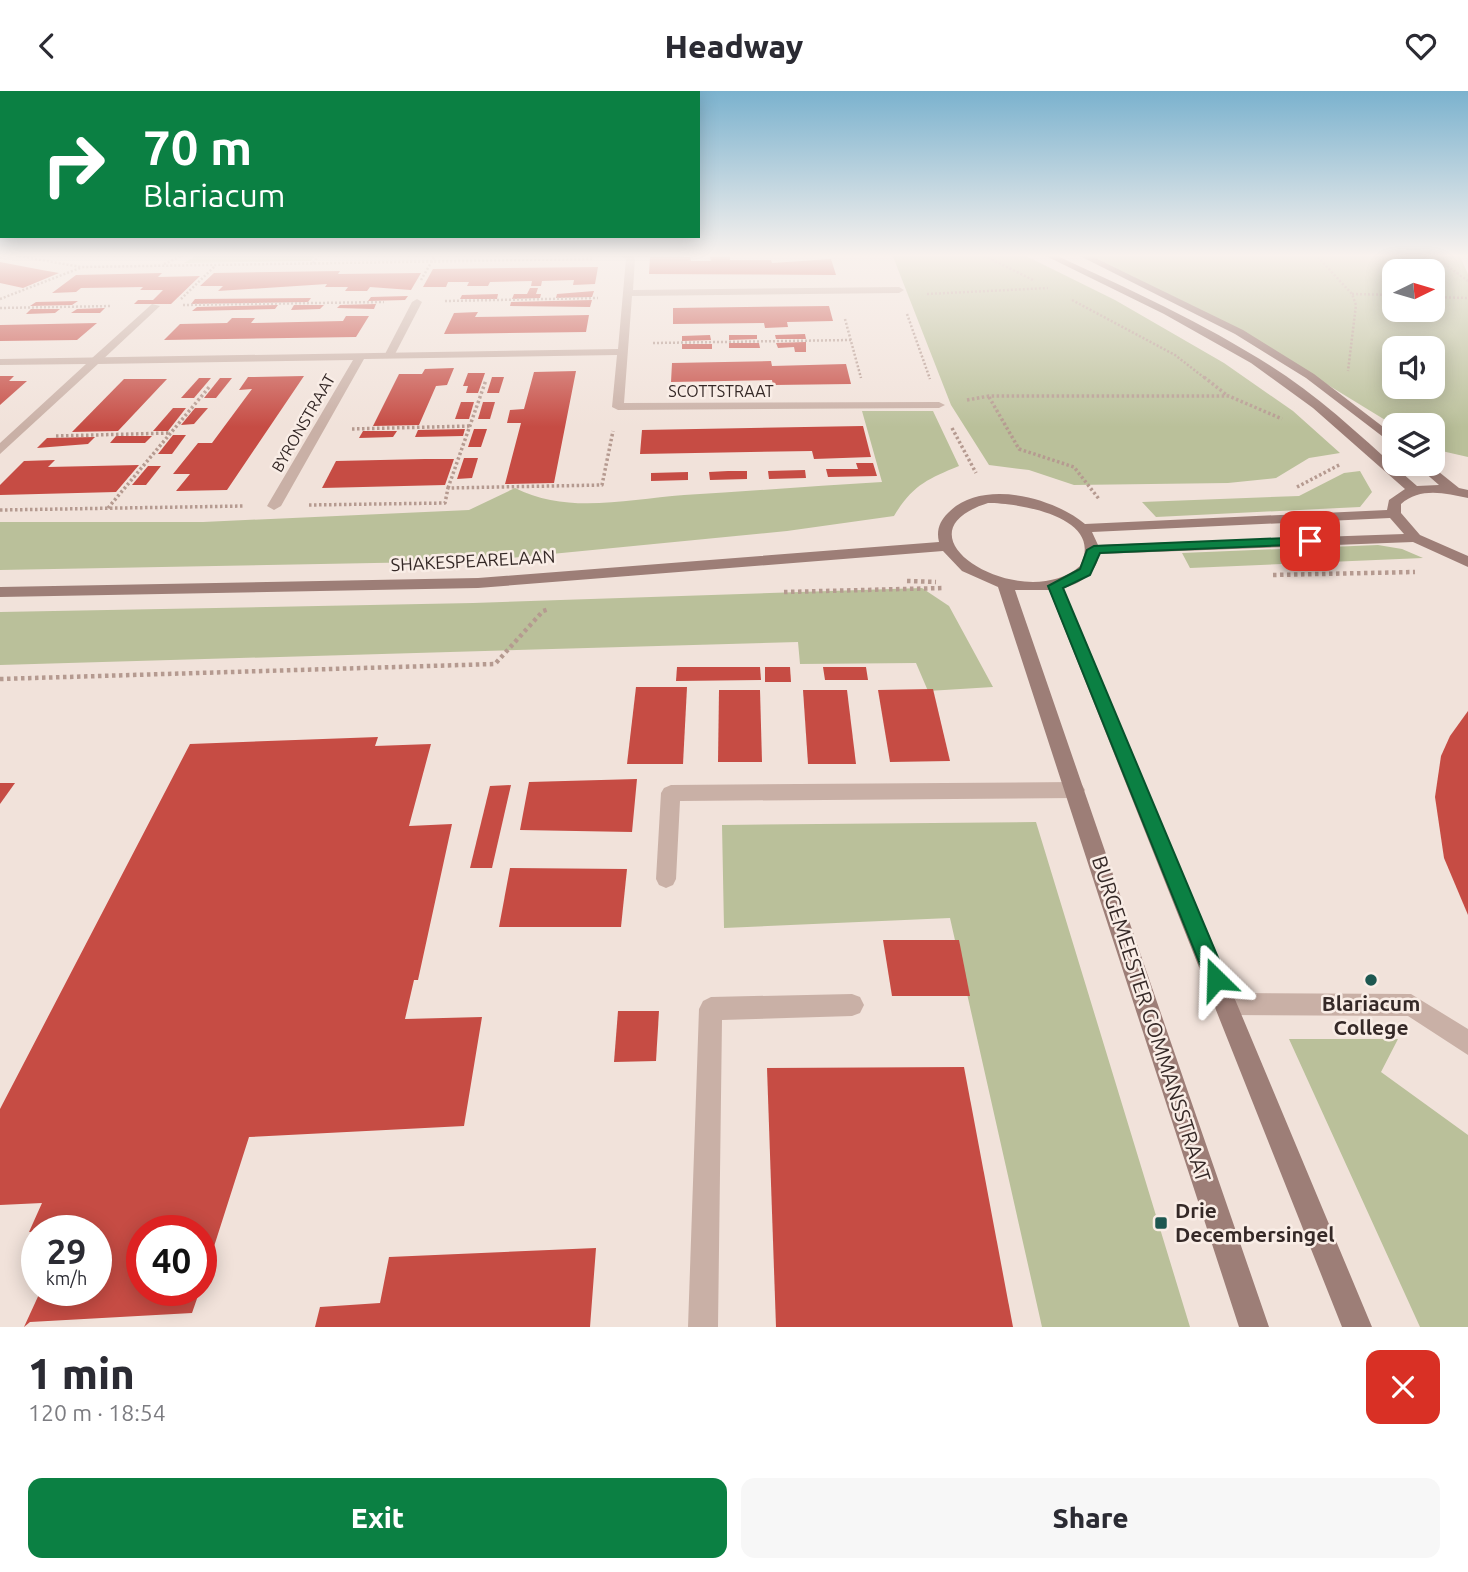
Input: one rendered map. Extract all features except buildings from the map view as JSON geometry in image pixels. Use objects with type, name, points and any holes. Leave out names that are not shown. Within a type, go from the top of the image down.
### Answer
[{"type":"street","points":[[0,450],[149,312]]},
{"type":"street","points":[[389,356],[412,312]]},
{"type":"street","points":[[618,407],[626,312]]},
{"type":"street","points":[[1169,312],[1286,381],[1414,491]]},
{"type":"street","points":[[1198,312],[1240,332],[1310,376],[1382,432]]},
{"type":"street","name":"BYRONSTRAAT","points":[[0,362],[495,354],[623,347]]},
{"type":"street","name":"BYRONSTRAAT","points":[[274,506],[360,356]]},
{"type":"street","name":"SCOTTSTRAAT","points":[[618,407],[939,405]]},
{"type":"street","points":[[1436,476],[1454,491]]},
{"type":"street","points":[[1468,494],[1454,491],[1414,491],[1401,496],[1394,503],[1394,514],[1415,538],[1468,562]]},
{"type":"street","points":[[987,499],[1029,501],[1050,508],[1082,528],[1094,550],[1092,562],[1085,572],[1072,581],[1055,586],[1005,584],[968,568],[946,545],[943,532],[946,520],[969,503],[987,499]]},
{"type":"street","points":[[1082,528],[1394,514]]},
{"type":"street","points":[[1094,550],[1415,538]]},
{"type":"street","name":"SHAKESPEARELAAN","points":[[0,592],[478,583],[946,545]]},
{"type":"street","name":"BURGEMEESTER GOMMANSSTRAAT","points":[[1005,584],[1254,1327]]},
{"type":"street","points":[[1055,586],[1357,1327]]},
{"type":"street","points":[[666,879],[671,793],[1074,790]]},
{"type":"street","points":[[1227,1004],[1411,1005],[1468,1043]]},
{"type":"street","points":[[703,1327],[711,1009],[852,1005]]},
{"type":"path","points":[[842,312],[869,405]]},
{"type":"path","points":[[907,312],[939,405],[981,482]]},
{"type":"path","points":[[1095,312],[1175,355],[1229,396],[1263,408],[1284,420]]},
{"type":"path","points":[[1347,379],[1355,312]]},
{"type":"path","points":[[623,347],[850,339]]},
{"type":"path","points":[[0,510],[445,503],[495,354]]},
{"type":"path","points":[[108,508],[233,359]]},
{"type":"path","points":[[939,405],[989,396],[1229,396]]},
{"type":"path","points":[[989,396],[1019,449],[1074,467],[1099,499]]},
{"type":"path","points":[[448,488],[602,485],[618,407]]},
{"type":"path","points":[[317,430],[470,426]]},
{"type":"path","points":[[14,437],[171,433]]},
{"type":"path","points":[[1291,491],[1339,464],[1378,459]]},
{"type":"path","points":[[1089,500],[1113,499]]},
{"type":"path","points":[[1270,575],[1422,572]]},
{"type":"path","points":[[773,592],[951,587]]},
{"type":"path","points":[[0,679],[495,664],[542,611],[555,607]]},
{"type":"green space","points":[[915,312],[1135,312],[1224,363],[1293,411],[1340,453],[1309,458],[1276,478],[1228,483],[1074,485],[1029,470],[989,465],[951,405]]},
{"type":"green space","points":[[1198,312],[1382,312],[1382,322],[1446,322],[1446,312],[1468,312],[1468,457],[1445,452],[1445,413],[1382,413],[1382,418],[1266,347]]},
{"type":"green space","points":[[862,411],[933,411],[959,466],[914,490],[894,516],[787,531],[481,561],[0,570],[0,522],[203,522],[469,510],[515,488],[556,501],[598,503],[882,482]]},
{"type":"green space","points":[[1360,471],[1372,492],[1360,507],[1156,517],[1142,502],[1299,496],[1344,473]]},
{"type":"green space","points":[[1378,545],[1402,549],[1423,558],[1190,568],[1182,553]]},
{"type":"green space","points":[[922,588],[949,606],[993,687],[928,691],[916,663],[800,664],[798,642],[0,665],[0,612],[473,603]]},
{"type":"green space","points":[[1036,822],[1190,1327],[1042,1327],[950,918],[724,928],[722,825]]},
{"type":"green space","points":[[1289,1039],[1398,1039],[1381,1072],[1468,1135],[1468,1327],[1420,1327]]},
{"type":"place","name":"Blariacum College","points":[[1371,980]]},
{"type":"place","name":"Drie Decembersingel","points":[[1161,1223]]},
{"type":"route","points":[[1216,979],[1055,586],[1072,581],[1085,572],[1092,562],[1094,550],[1310,541]]}]
